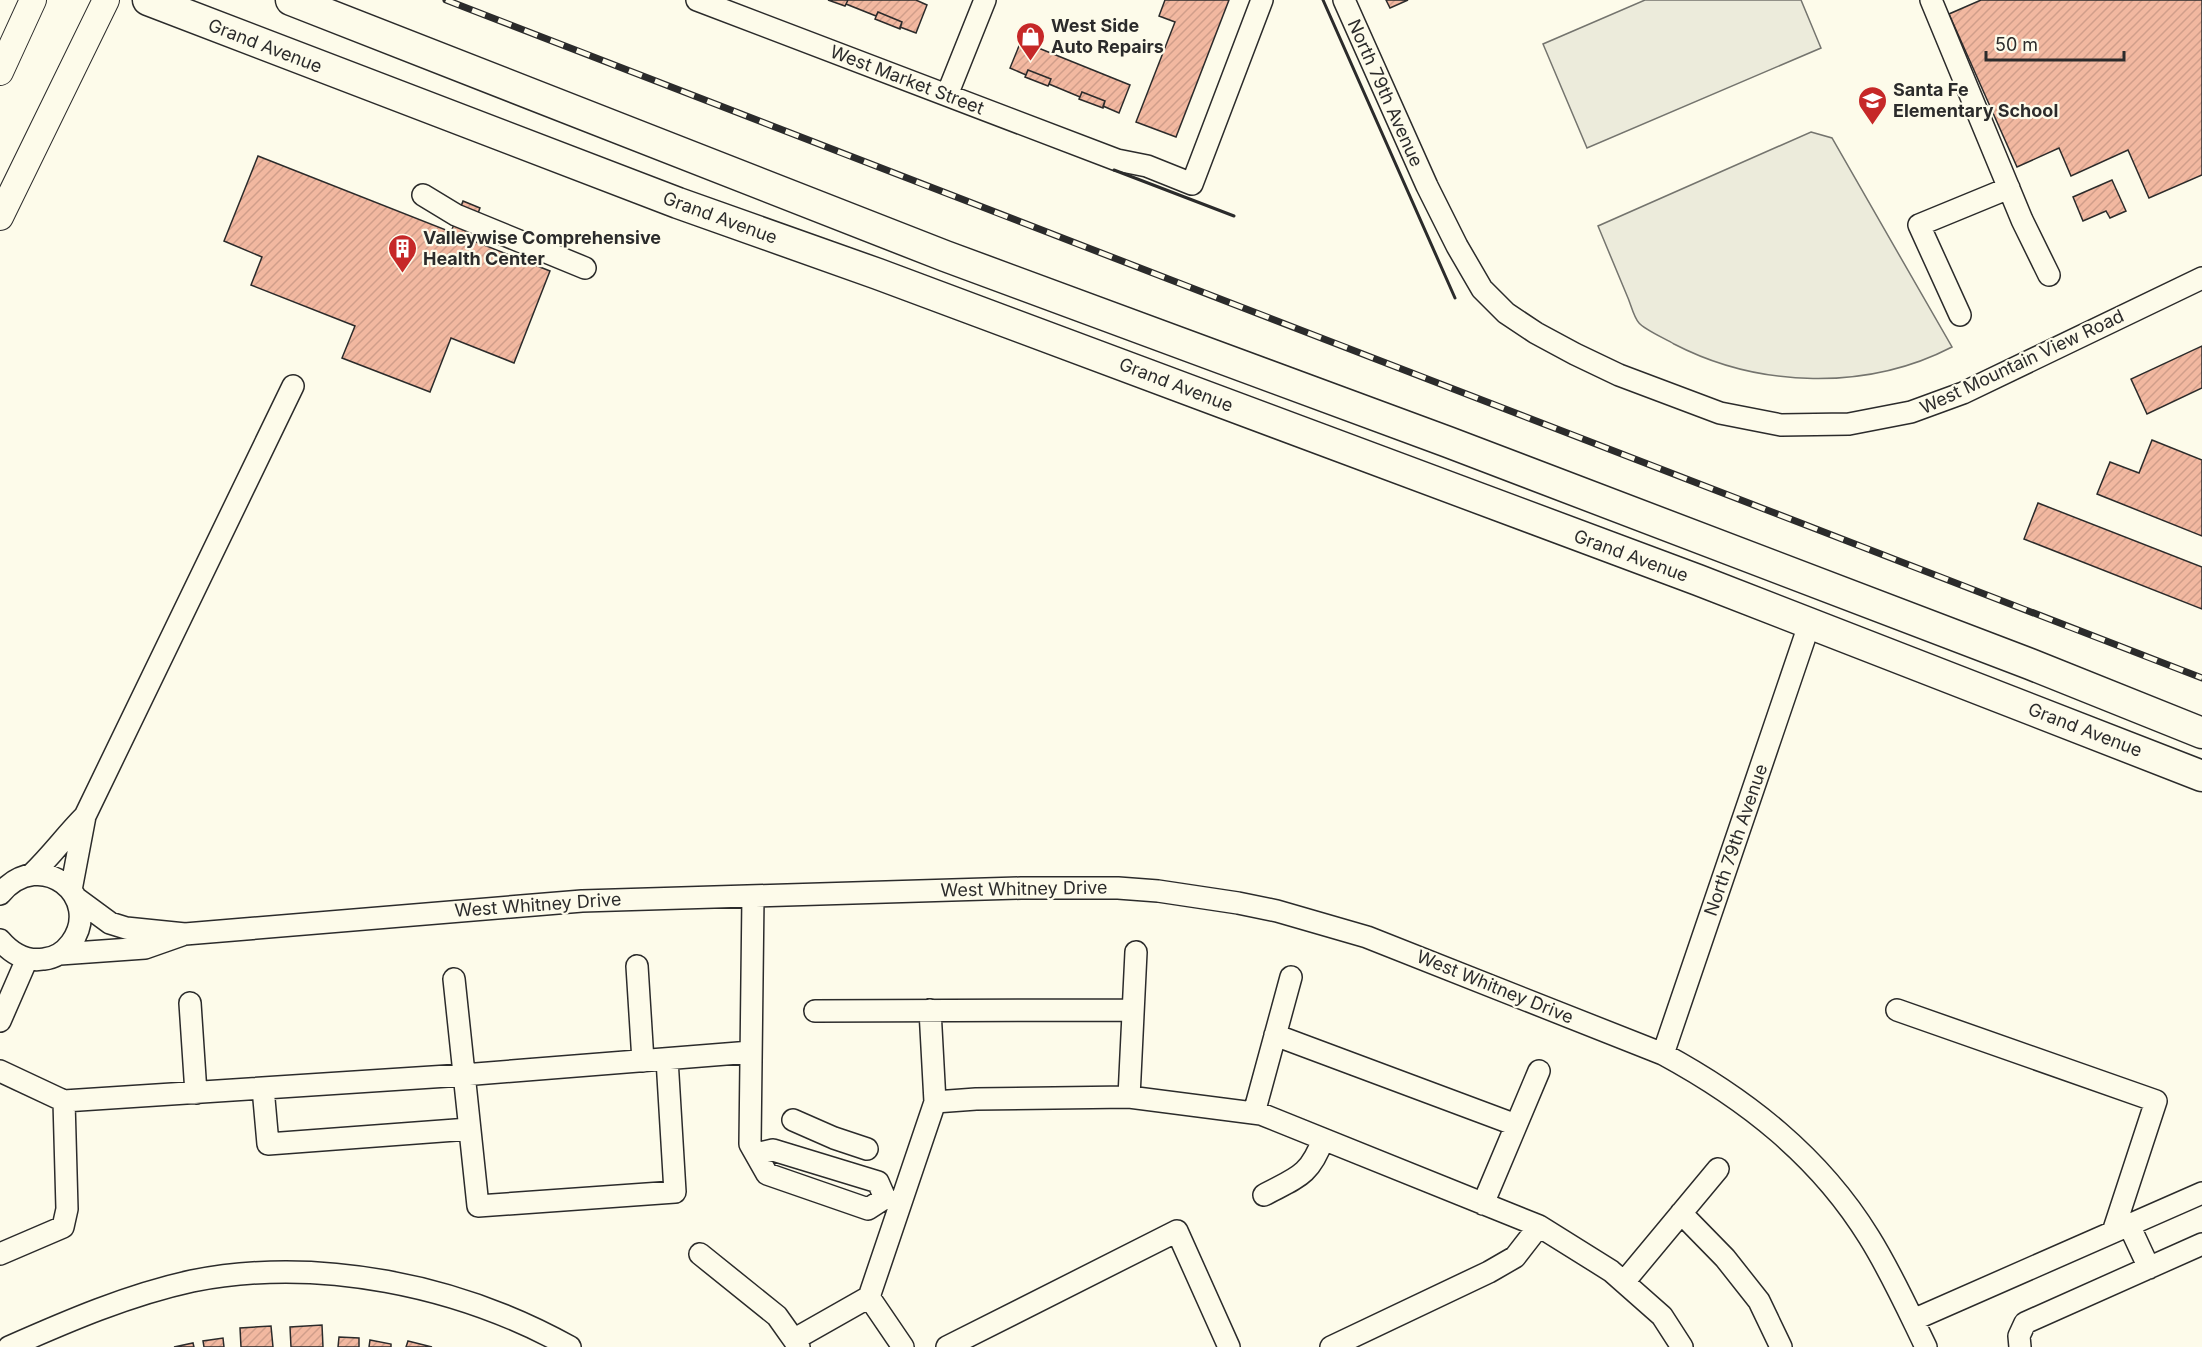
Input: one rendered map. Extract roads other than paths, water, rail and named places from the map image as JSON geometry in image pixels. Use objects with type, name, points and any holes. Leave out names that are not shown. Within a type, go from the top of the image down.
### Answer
[{"type":"highway","name":"Grand Avenue","points":[[148,0],[600,174],[878,274],[1698,580],[2202,776]]},
{"type":"highway","points":[[291,0],[945,256],[1448,442],[2030,664],[2202,733]]},
{"type":"main road","points":[[0,72],[33,0]]},
{"type":"main road","points":[[0,217],[105,0]]},
{"type":"street","name":"West Market Street","points":[[697,0],[1117,160],[1147,166],[1192,184],[1262,0]]},
{"type":"street","points":[[947,95],[985,0]]},
{"type":"street","name":"North 79th Avenue","points":[[1344,0],[1427,186]]},
{"type":"street","points":[[1931,0],[2009,188],[2049,275]]},
{"type":"street","name":"West Mountain View Road","points":[[1427,186],[1482,289],[1506,313],[1546,339],[1629,380],[1720,413],[1781,425],[1849,424],[1911,412],[1963,393],[2202,279]]},
{"type":"street","points":[[1960,315],[1919,225],[2009,188]]},
{"type":"street","points":[[423,195],[456,215],[585,268]]},
{"type":"street","points":[[60,954],[77,935],[80,916],[74,894],[85,816],[293,386]]},
{"type":"street","name":"North 79th Avenue","points":[[1663,1054],[1809,625]]},
{"type":"street","points":[[0,894],[16,876],[48,859],[67,834],[85,816]]},
{"type":"street","name":"West Whitney Drive","points":[[16,876],[53,877],[60,880],[110,923],[126,928],[185,934],[582,901],[1072,887],[1158,891],[1238,903],[1317,921],[1367,937],[1663,1054],[1741,1101],[1804,1154],[1840,1195],[1869,1236],[1890,1272],[1913,1320]]},
{"type":"street","points":[[753,896],[750,1144],[767,1174],[868,1209],[893,1201]]},
{"type":"street","name":"West Whitney Drive","points":[[27,959],[47,959],[60,954],[145,948],[185,934]]},
{"type":"street","points":[[0,1021],[27,959],[1,946]]},
{"type":"street","points":[[1129,1097],[1136,952]]},
{"type":"street","points":[[637,966],[643,1061]]},
{"type":"street","points":[[1254,1113],[1291,977]]},
{"type":"street","points":[[454,979],[478,1206],[675,1192],[666,1059]]},
{"type":"street","points":[[190,1003],[196,1093]]},
{"type":"street","points":[[700,1254],[777,1316],[797,1343],[869,1297],[893,1201],[935,1101],[930,1010]]},
{"type":"street","points":[[815,1011],[1133,1010]]},
{"type":"street","points":[[1897,1010],[2156,1101],[2121,1229]]},
{"type":"street","points":[[1275,1035],[1516,1125]]},
{"type":"street","points":[[0,1071],[64,1101],[463,1075],[751,1052]]},
{"type":"street","points":[[1483,1204],[1539,1071]]},
{"type":"street","points":[[263,1088],[268,1144],[469,1129]]},
{"type":"street","points":[[935,1101],[1129,1097],[1261,1114],[1539,1226],[1611,1270],[1662,1316],[1682,1347]]},
{"type":"street","points":[[0,1254],[63,1227],[67,1209],[64,1101]]},
{"type":"street","points":[[793,1120],[867,1149]]},
{"type":"street","points":[[812,1191],[834,1138]]},
{"type":"street","points":[[1264,1195],[1300,1176],[1316,1160],[1323,1139]]},
{"type":"street","points":[[756,1154],[773,1150],[878,1182],[893,1201]]},
{"type":"street","points":[[1624,1282],[1718,1169]]},
{"type":"street","points":[[1926,1347],[1913,1320],[2202,1193]]},
{"type":"street","points":[[1681,1213],[1725,1258],[1759,1301],[1781,1347]]},
{"type":"street","points":[[1331,1347],[1489,1272],[1515,1257],[1539,1226]]},
{"type":"street","points":[[2121,1229],[2149,1268]]},
{"type":"street","points":[[947,1347],[1177,1231],[1229,1347]]},
{"type":"street","points":[[2020,1347],[2019,1336],[2025,1323],[2202,1244]]},
{"type":"street","points":[[9,1347],[108,1306],[193,1281],[260,1273],[302,1272],[348,1275],[392,1282],[428,1292],[504,1315],[570,1347]]},
{"type":"street","points":[[869,1297],[903,1347]]},
{"type":"railway","points":[[446,0],[2202,678]]},
{"type":"place","name":"West Side Auto Repairs","points":[[1030,62]]},
{"type":"place","name":"Santa Fe Elementary School","points":[[1872,126]]},
{"type":"place","name":"Valleywise Comprehensive Health Center","points":[[402,274]]}]
